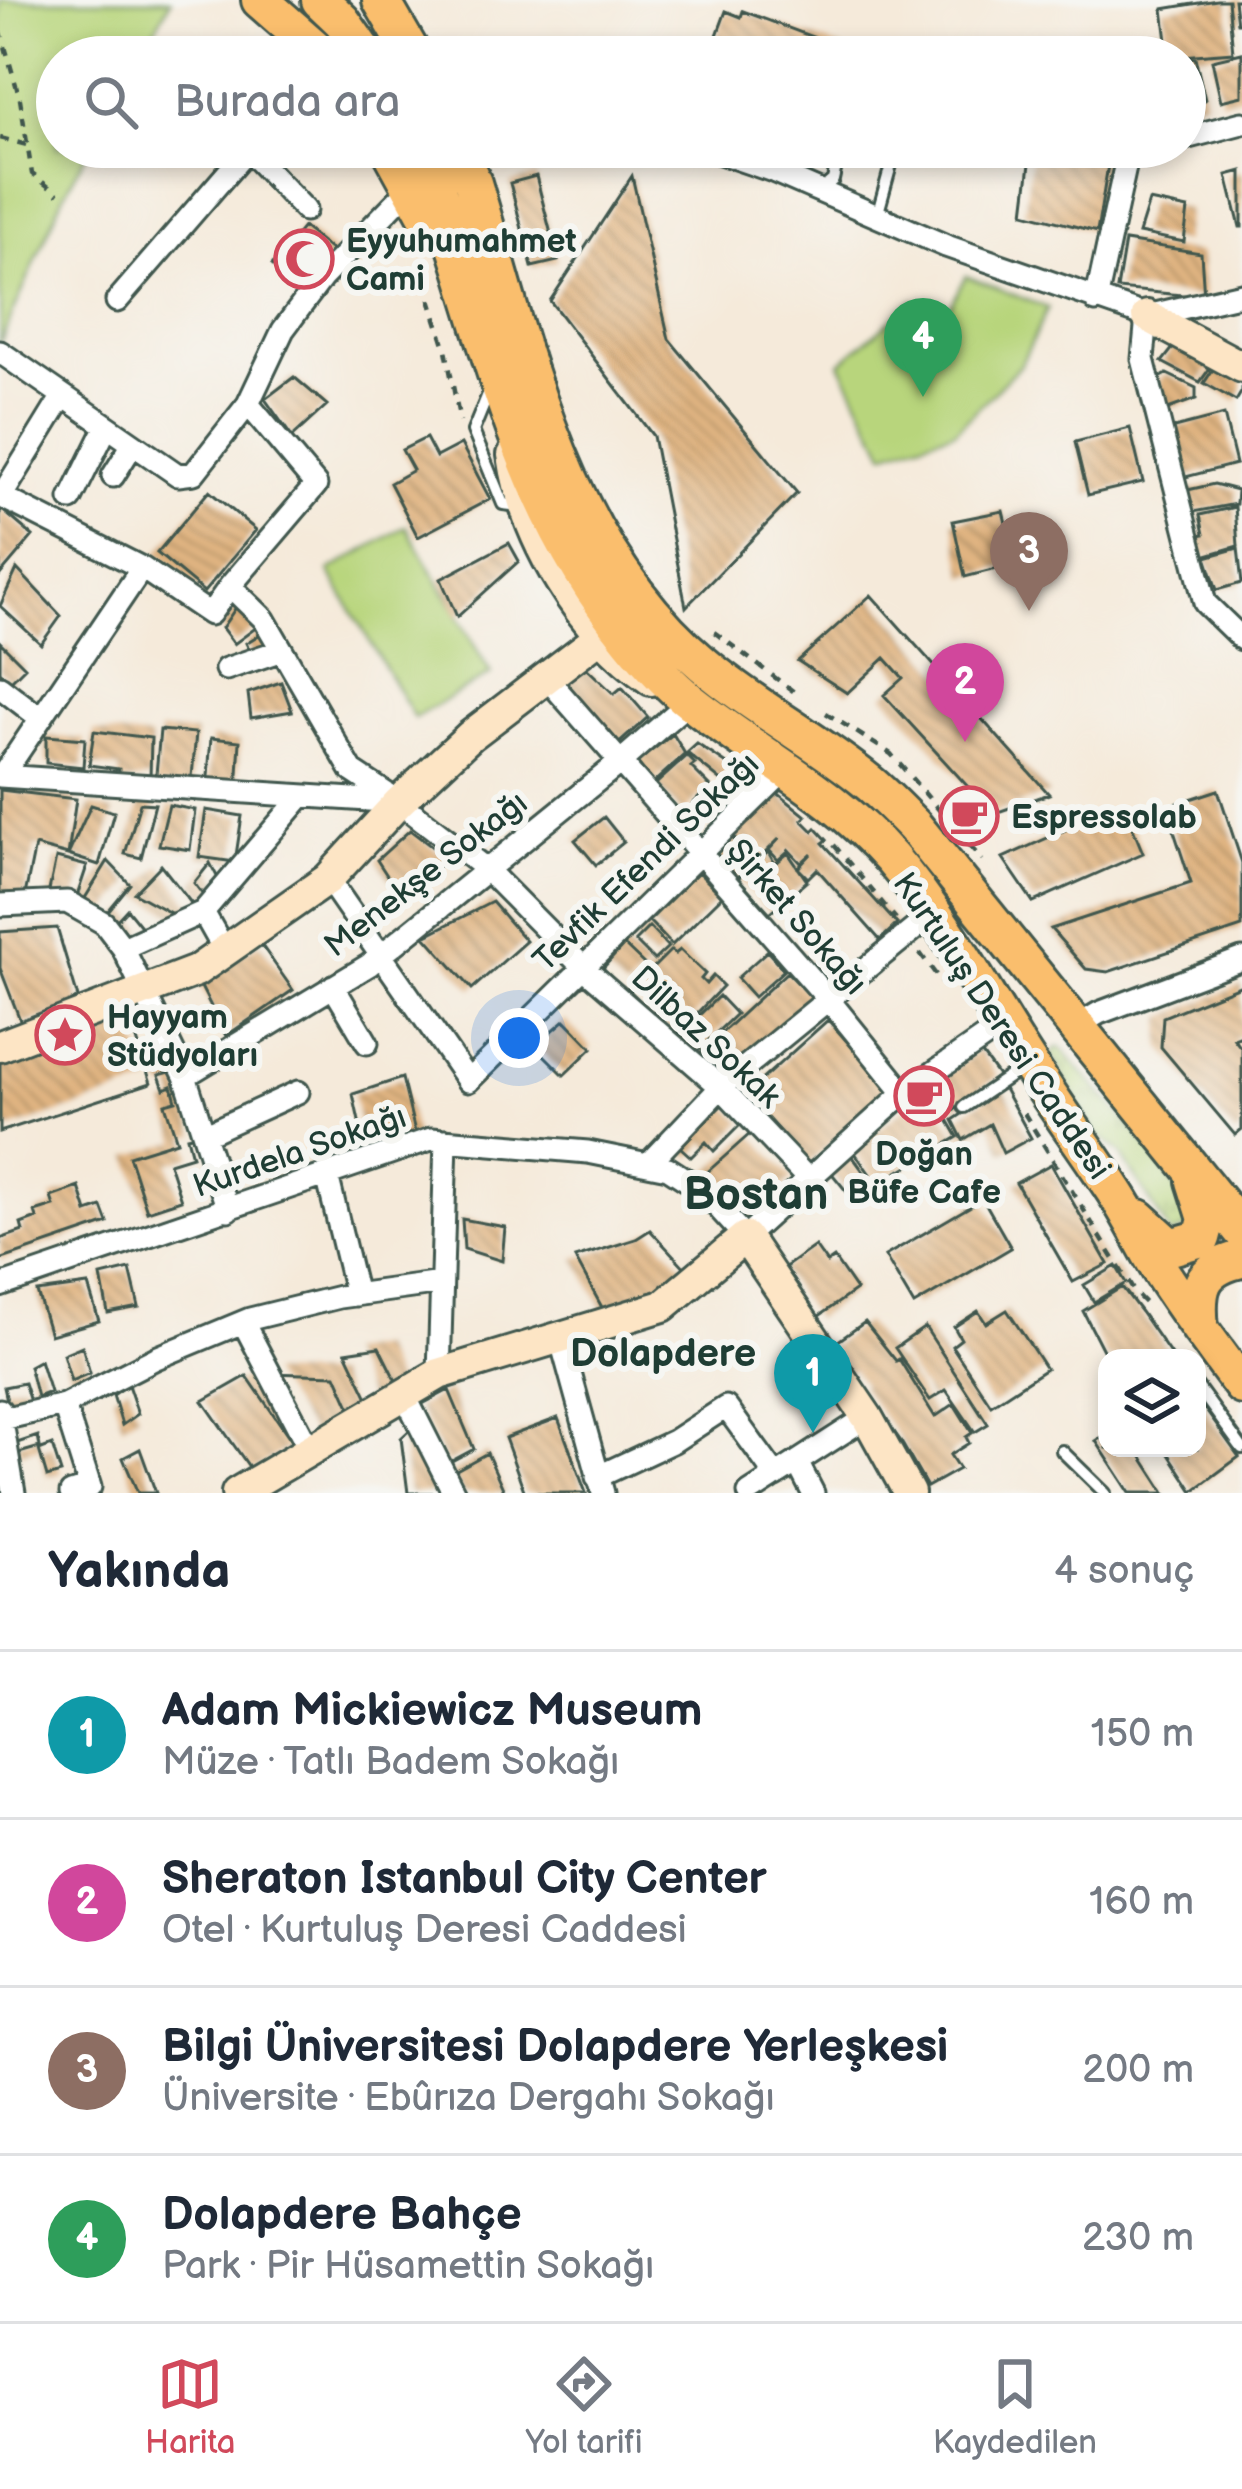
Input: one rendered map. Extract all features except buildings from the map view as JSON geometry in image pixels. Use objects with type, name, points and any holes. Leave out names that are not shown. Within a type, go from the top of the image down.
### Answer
[{"type":"main road","points":[[260,0],[301,36]]},
{"type":"main road","points":[[331,10],[351,36]]},
{"type":"main road","points":[[401,168],[436,234],[458,255]]},
{"type":"main road","name":"Kurtuluş Deresi Caddesi","points":[[428,168],[458,255],[487,386],[584,575],[683,694],[857,820],[921,924],[1004,1024],[1016,1072],[1117,1195],[1199,1336],[1242,1386]]},
{"type":"main road","name":"Kurtuluş Deresi Caddesi","points":[[466,168],[571,486],[625,580],[701,663],[868,782],[914,826],[1242,1231]]},
{"type":"main road","points":[[1117,1195],[1166,1245],[1193,1243],[1207,1229],[1207,1219],[1191,1172]]},
{"type":"main road","points":[[1199,1336],[1198,1306],[1206,1274],[1222,1263],[1242,1259]]},
{"type":"street","points":[[1206,132],[1242,123]]},
{"type":"street","points":[[117,302],[232,168]]},
{"type":"street","points":[[267,168],[304,210]]},
{"type":"street","points":[[759,168],[1096,301],[1147,316],[1242,367]]},
{"type":"street","points":[[1096,301],[1125,168]]},
{"type":"street","points":[[0,352],[178,475],[194,473],[248,404],[284,330],[309,295],[411,187]]},
{"type":"street","points":[[1147,316],[1242,294]]},
{"type":"street","points":[[1147,316],[1143,359],[1205,603],[1242,639]]},
{"type":"street","points":[[487,386],[539,539],[568,591],[601,636],[651,680],[683,694]]},
{"type":"street","points":[[63,396],[1,497],[142,568],[210,614],[316,485],[248,404]]},
{"type":"street","points":[[71,499],[106,426]]},
{"type":"street","points":[[113,476],[133,444]]},
{"type":"street","points":[[142,568],[1,776],[399,802]]},
{"type":"street","name":"Dilbaz Sokak","points":[[230,586],[264,620],[352,771],[486,869],[584,968],[721,1088],[808,1178]]},
{"type":"street","points":[[0,1045],[196,971],[328,880],[399,802],[544,676],[601,636]]},
{"type":"street","points":[[226,669],[280,652]]},
{"type":"street","name":"Şirket Sokağı","points":[[544,676],[829,1000],[904,1093]]},
{"type":"street","points":[[0,687],[39,717]]},
{"type":"street","name":"Menekşe Sokağı","points":[[184,1076],[382,954],[619,763],[683,694]]},
{"type":"street","name":"Tevfik Efendi Sokağı","points":[[328,880],[468,1081],[787,768]]},
{"type":"street","points":[[123,948],[202,913],[302,796]]},
{"type":"street","points":[[0,905],[68,902],[104,923],[123,948],[184,1076],[228,1210]]},
{"type":"street","points":[[202,913],[225,951]]},
{"type":"street","points":[[649,1163],[721,1088],[921,924]]},
{"type":"street","points":[[1076,1027],[1099,1013],[1242,959]]},
{"type":"street","points":[[333,986],[367,1043]]},
{"type":"street","points":[[237,1493],[439,1374],[663,1306],[904,1093],[1004,1024]]},
{"type":"street","points":[[204,1135],[298,1092]]},
{"type":"street","name":"Kurdela Sokağı","points":[[0,1286],[431,1139],[588,1152],[649,1163],[683,1175],[745,1237]]},
{"type":"street","points":[[439,1374],[446,1140]]},
{"type":"street","points":[[327,1175],[356,1295]]},
{"type":"street","points":[[745,1237],[867,1418],[909,1493]]},
{"type":"street","points":[[2,1419],[64,1405],[156,1358],[242,1322],[356,1295],[441,1283]]},
{"type":"street","points":[[242,1322],[310,1450]]},
{"type":"street","points":[[560,1337],[600,1485],[726,1407],[776,1476]]},
{"type":"street","points":[[404,1394],[454,1493]]},
{"type":"street","points":[[64,1405],[81,1490]]},
{"type":"street","points":[[0,1409],[4,1471],[14,1493]]},
{"type":"street","points":[[749,1493],[867,1418]]},
{"type":"street","points":[[797,1462],[813,1493]]},
{"type":"lane","points":[[820,191],[833,181],[836,168]]},
{"type":"lane","points":[[877,216],[890,168]]},
{"type":"lane","points":[[964,1107],[1016,1072]]},
{"type":"lane","points":[[1206,1398],[1242,1448]]},
{"type":"lane","points":[[1062,1451],[1105,1493]]},
{"type":"path","points":[[1,34],[32,174],[58,194]]},
{"type":"path","points":[[0,138],[27,145]]},
{"type":"path","points":[[419,265],[466,436]]},
{"type":"path","points":[[450,374],[487,386]]},
{"type":"path","points":[[824,833],[921,924],[944,987]]},
{"type":"path","points":[[1016,1072],[1135,1293],[1148,1306]]},
{"type":"green space","points":[[0,0],[171,0],[151,36],[36,36],[36,168],[79,168],[0,343]]},
{"type":"green space","points":[[966,276],[1048,308],[1021,364],[955,431],[885,453],[840,363],[913,301],[940,323]]},
{"type":"green space","points":[[406,526],[491,674],[414,718],[329,571]]},
{"type":"green space","points":[[1061,1048],[1154,1155],[1193,1226],[1171,1235],[1121,1154],[1097,1134],[1051,1055]]},
{"type":"place","name":"Eyyuhumahmet Cami","points":[[304,259]]},
{"type":"place","name":"Dolapdere Bahçe","points":[[923,397]]},
{"type":"place","name":"Bilgi Üniversitesi Dolapdere Yerleşkesi","points":[[1029,611]]},
{"type":"place","name":"Sheraton Istanbul City Center","points":[[965,742]]},
{"type":"place","name":"Espressolab","points":[[969,816]]},
{"type":"place","name":"Hayyam Stüdyoları","points":[[65,1035]]},
{"type":"place","name":"Doğan Büfe Cafe","points":[[924,1096]]},
{"type":"place","name":"Adam Mickiewicz Museum","points":[[813,1433]]},
{"type":"district","name":"Bostan","points":[[756,1193]]},
{"type":"district","name":"Dolapdere","points":[[663,1352]]}]
